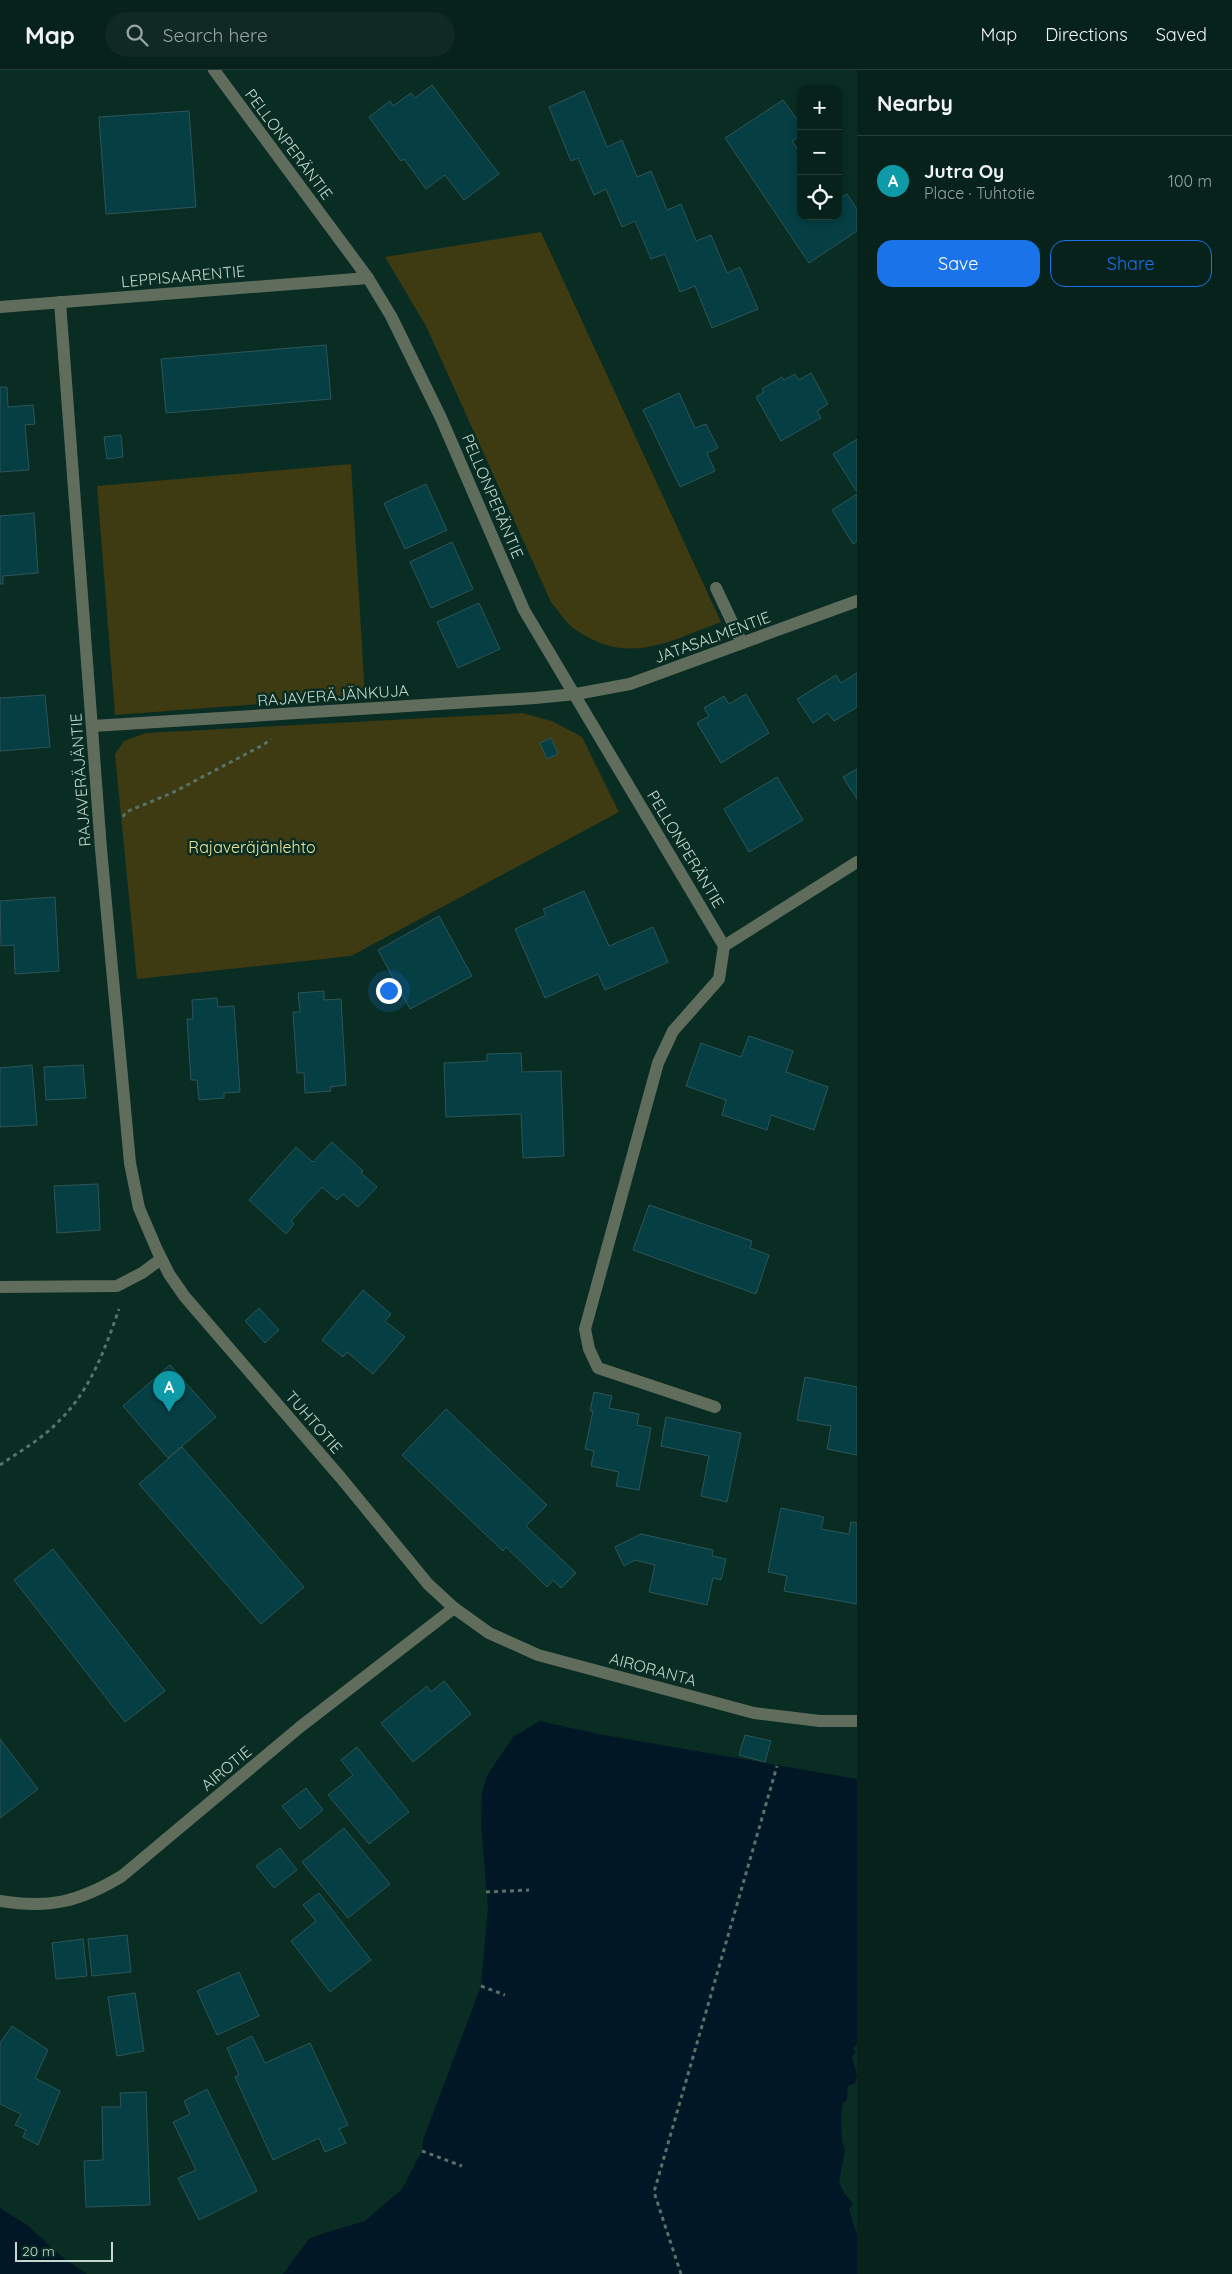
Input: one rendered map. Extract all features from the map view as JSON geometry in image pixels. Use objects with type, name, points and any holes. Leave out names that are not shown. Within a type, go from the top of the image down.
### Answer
[{"type":"street","name":"PELLONPERÄNTIE","points":[[214,70],[368,278],[391,316],[441,418],[524,610],[576,694],[724,946]]},
{"type":"street","name":"LEPPISAARENTIE","points":[[0,307],[368,278]]},
{"type":"street","name":"RAJAVERÄJÄNTIE","points":[[60,302],[102,849],[130,1164],[139,1208],[159,1254]]},
{"type":"street","points":[[716,588],[742,643]]},
{"type":"street","name":"JATASALMENTIE","points":[[576,694],[630,684],[857,601]]},
{"type":"street","name":"RAJAVERÄJÄNKUJA","points":[[93,726],[576,694]]},
{"type":"street","points":[[715,1407],[598,1368],[588,1349],[585,1329],[658,1063],[673,1031],[719,979],[724,946],[857,862]]},
{"type":"street","points":[[0,1286],[117,1286],[142,1272],[159,1254]]},
{"type":"street","name":"TUHTOTIE","points":[[159,1254],[185,1297],[341,1478],[428,1584],[454,1608]]},
{"type":"street","name":"AIRORANTA","points":[[454,1608],[489,1633],[548,1658],[754,1713],[820,1721],[857,1721]]},
{"type":"street","name":"AIROTIE","points":[[0,1901],[50,1904],[96,1892],[122,1876],[300,1727],[454,1608]]},
{"type":"path","points":[[102,849],[126,812],[172,793],[263,746],[300,713]]},
{"type":"path","points":[[0,1465],[34,1443],[60,1421],[79,1397],[98,1366],[120,1308]]},
{"type":"path","points":[[681,2274],[654,2192],[777,1766]]},
{"type":"path","points":[[486,1892],[529,1890]]},
{"type":"path","points":[[481,1986],[505,1995]]},
{"type":"path","points":[[422,2151],[462,2166]]},
{"type":"green space","points":[[541,232],[721,622],[665,643],[629,649],[593,640],[567,623],[551,602],[426,326],[385,257]]},
{"type":"green space","points":[[351,464],[365,696],[115,715],[97,486]]},
{"type":"green space","name":"Rajaveräjänlehto","points":[[522,713],[552,721],[582,737],[619,812],[351,956],[137,979],[115,754],[124,741],[146,733]]},
{"type":"water","points":[[540,1721],[598,1734],[857,1779],[857,2044],[853,2049],[856,2052],[852,2057],[857,2075],[855,2083],[848,2086],[847,2100],[843,2103],[841,2117],[842,2141],[845,2150],[839,2182],[844,2193],[853,2204],[849,2209],[857,2235],[857,2274],[283,2274],[309,2239],[365,2221],[402,2189],[422,2151],[423,2140],[481,1986],[488,1908],[481,1825],[482,1792],[488,1774],[513,1737]]},
{"type":"water","points":[[0,2208],[27,2225],[62,2257],[87,2274],[0,2274]]},
{"type":"building","points":[[432,85],[499,174],[464,200],[445,175],[426,189],[404,159],[401,161],[369,117],[390,101],[393,106],[411,93],[415,98]]},
{"type":"building","points":[[584,91],[607,147],[622,140],[637,177],[651,171],[667,210],[681,204],[696,241],[711,235],[727,273],[740,267],[758,309],[712,328],[695,286],[680,292],[665,254],[651,259],[635,221],[622,227],[606,189],[594,195],[578,158],[571,161],[549,107]]},
{"type":"building","points":[[783,100],[797,119],[797,138],[792,141],[797,148],[797,220],[842,220],[842,197],[847,194],[857,209],[857,231],[809,263],[725,138]]},
{"type":"building","points":[[189,111],[196,207],[106,214],[99,117]]},
{"type":"building","points":[[326,345],[331,399],[166,413],[161,359]]},
{"type":"building","points":[[811,373],[828,404],[817,411],[821,418],[781,441],[756,397],[764,392],[762,389],[782,377],[784,380],[795,374],[799,380]]},
{"type":"building","points":[[0,387],[7,387],[8,407],[33,405],[35,424],[25,425],[29,470],[0,472]]},
{"type":"building","points":[[679,393],[695,428],[706,424],[718,448],[707,453],[715,471],[680,487],[643,410]]},
{"type":"building","points":[[121,435],[123,457],[107,459],[104,437]]},
{"type":"building","points":[[857,439],[857,492],[833,454]]},
{"type":"building","points":[[426,484],[447,530],[405,549],[384,503]]},
{"type":"building","points":[[857,494],[857,541],[853,544],[832,510]]},
{"type":"building","points":[[34,513],[38,573],[3,576],[3,584],[0,584],[0,516]]},
{"type":"building","points":[[452,542],[473,589],[431,608],[410,562]]},
{"type":"building","points":[[479,603],[500,649],[458,668],[437,622]]},
{"type":"building","points":[[857,673],[857,707],[834,721],[828,713],[813,723],[797,699],[836,675],[841,683]]},
{"type":"building","points":[[746,694],[769,733],[721,763],[697,723],[709,716],[704,708],[724,696],[729,704]]},
{"type":"building","points":[[45,695],[50,747],[0,751],[0,698]]},
{"type":"building","points":[[551,738],[558,754],[547,759],[540,743]]},
{"type":"building","points":[[857,769],[857,799],[843,777]]},
{"type":"building","points":[[777,777],[803,820],[749,852],[724,809]]},
{"type":"building","points":[[584,891],[609,946],[653,927],[668,962],[605,990],[598,974],[545,998],[515,929],[546,915],[543,909]]},
{"type":"building","points":[[55,897],[59,971],[15,974],[14,945],[1,946],[0,901]]},
{"type":"building","points":[[439,916],[472,976],[410,1009],[378,950]]},
{"type":"building","points":[[324,991],[324,1000],[341,999],[346,1085],[330,1087],[331,1091],[305,1093],[304,1073],[297,1073],[293,1012],[300,1012],[298,993]]},
{"type":"building","points":[[217,998],[218,1007],[234,1006],[240,1092],[224,1093],[224,1098],[199,1100],[197,1080],[191,1080],[187,1019],[193,1019],[192,1000]]},
{"type":"building","points":[[749,1036],[793,1051],[786,1072],[828,1087],[814,1130],[771,1115],[767,1130],[722,1115],[726,1100],[686,1086],[701,1043],[741,1057]]},
{"type":"building","points":[[521,1053],[522,1072],[561,1071],[564,1156],[523,1158],[521,1114],[446,1117],[444,1063],[487,1061],[487,1054]]},
{"type":"building","points":[[32,1065],[37,1125],[0,1127],[0,1068]]},
{"type":"building","points":[[83,1065],[86,1098],[46,1100],[44,1067]]},
{"type":"building","points":[[332,1142],[377,1187],[358,1207],[343,1194],[337,1200],[322,1187],[291,1221],[294,1224],[286,1234],[249,1200],[296,1147],[313,1162]]},
{"type":"building","points":[[98,1184],[100,1230],[57,1233],[54,1186]]},
{"type":"building","points":[[649,1205],[752,1241],[750,1248],[769,1255],[756,1294],[633,1250]]},
{"type":"building","points":[[363,1290],[391,1314],[385,1321],[405,1337],[373,1374],[347,1352],[343,1357],[322,1340]]},
{"type":"building","points":[[259,1308],[279,1330],[265,1343],[245,1321]]},
{"type":"building","points":[[170,1365],[216,1417],[168,1458],[123,1406]]},
{"type":"building","points":[[805,1377],[857,1387],[857,1455],[827,1449],[831,1426],[797,1420]]},
{"type":"building","points":[[594,1392],[612,1396],[609,1408],[639,1414],[637,1425],[651,1428],[639,1490],[616,1486],[619,1472],[591,1466],[594,1451],[585,1449],[593,1411],[590,1411]]},
{"type":"building","points":[[446,1409],[547,1505],[526,1526],[576,1573],[561,1588],[553,1580],[547,1587],[506,1547],[503,1551],[402,1455]]},
{"type":"building","points":[[666,1417],[741,1433],[727,1502],[701,1496],[709,1456],[661,1446]]},
{"type":"building","points":[[182,1447],[304,1587],[261,1624],[139,1484]]},
{"type":"building","points":[[781,1508],[824,1517],[821,1529],[849,1534],[851,1522],[857,1523],[857,1604],[784,1591],[787,1576],[768,1572]]},
{"type":"building","points":[[641,1534],[713,1550],[712,1556],[726,1559],[721,1580],[713,1578],[707,1605],[649,1592],[655,1565],[635,1560],[624,1566],[615,1547]]},
{"type":"building","points":[[53,1549],[165,1691],[125,1722],[14,1580]]},
{"type":"building","points":[[444,1681],[471,1714],[413,1762],[381,1723],[427,1686],[431,1692]]},
{"type":"building","points":[[745,1735],[771,1741],[765,1762],[739,1755]]},
{"type":"building","points":[[0,1739],[38,1789],[0,1818]]},
{"type":"building","points":[[357,1747],[409,1812],[369,1844],[328,1795],[353,1775],[341,1760]]},
{"type":"building","points":[[306,1788],[323,1810],[300,1829],[282,1806]]},
{"type":"building","points":[[344,1828],[390,1884],[348,1918],[302,1862]]},
{"type":"building","points":[[280,1848],[297,1870],[274,1888],[256,1866]]},
{"type":"building","points":[[319,1893],[371,1960],[330,1992],[291,1941],[316,1921],[303,1905]]},
{"type":"building","points":[[127,1935],[131,1972],[92,1976],[88,1939]]},
{"type":"building","points":[[83,1939],[87,1976],[56,1979],[52,1943]]},
{"type":"building","points":[[239,1972],[259,2016],[217,2035],[197,1991]]},
{"type":"building","points":[[135,1993],[144,2051],[117,2056],[108,1997]]},
{"type":"building","points":[[12,2026],[48,2050],[35,2078],[60,2091],[38,2145],[23,2137],[26,2130],[15,2125],[21,2114],[0,2104],[0,2043]]},
{"type":"building","points":[[252,2036],[265,2063],[310,2043],[348,2125],[339,2129],[346,2143],[325,2152],[319,2138],[273,2160],[235,2077],[239,2075],[227,2048]]},
{"type":"building","points":[[207,2089],[257,2191],[199,2220],[178,2178],[196,2170],[173,2122],[190,2114],[184,2101]]},
{"type":"building","points":[[146,2092],[150,2205],[86,2207],[84,2161],[103,2160],[102,2107],[121,2107],[120,2093]]},
{"type":"place","name":"Jutra Oy","points":[[169,1412]]}]
